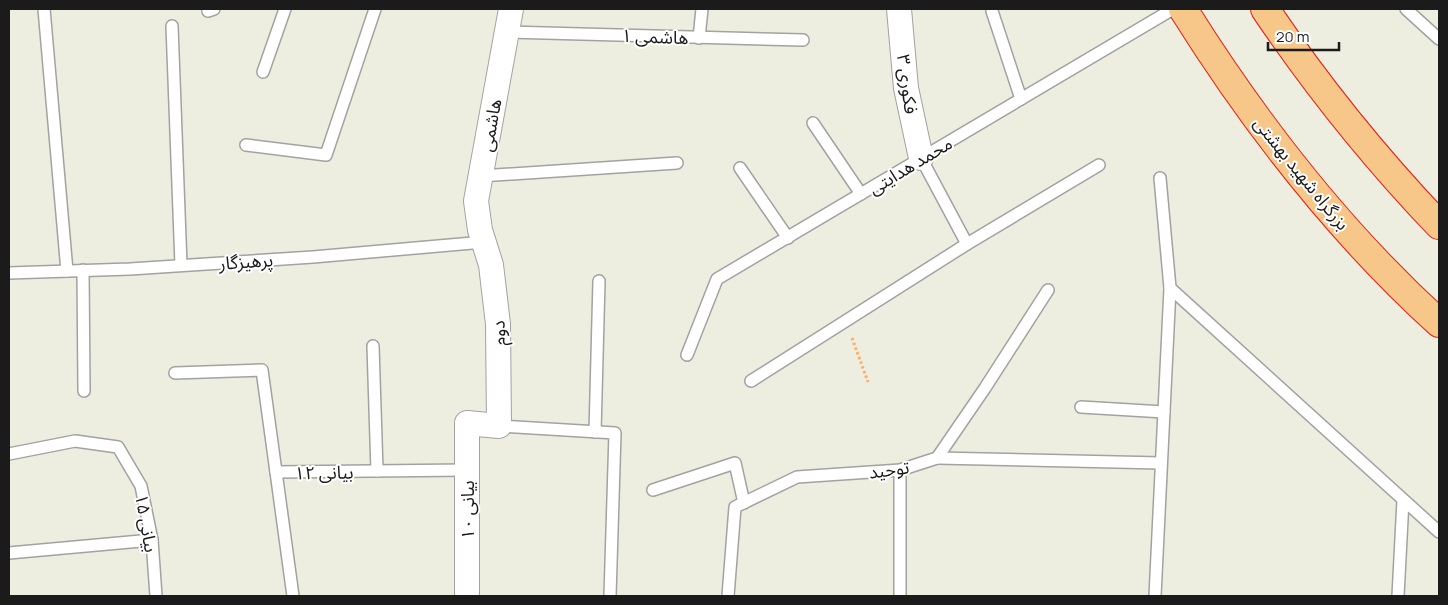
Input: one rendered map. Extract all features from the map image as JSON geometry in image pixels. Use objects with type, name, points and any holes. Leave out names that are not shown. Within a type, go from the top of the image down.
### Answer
[{"type":"highway","name":"بزرگراه شهید بهشتی","points":[[1183,9],[1240,95],[1295,169],[1367,251],[1439,323]]},
{"type":"highway","points":[[1265,9],[1303,64],[1352,128],[1439,225]]},
{"type":"street","name":"هاشمی","points":[[484,242],[480,230],[476,201],[511,9]]},
{"type":"street","name":"فکوری ۳","points":[[899,9],[906,88],[922,158]]},
{"type":"street","name":"دوم","points":[[484,242],[491,265],[498,324],[499,426]]},
{"type":"street","name":"بیانی ۱۰","points":[[467,596],[467,423],[499,426]]},
{"type":"lane","points":[[44,9],[67,271]]},
{"type":"lane","points":[[263,72],[285,9]]},
{"type":"lane","points":[[246,145],[326,155],[374,9]]},
{"type":"lane","points":[[699,38],[702,9]]},
{"type":"lane","name":"محمد هدایتی","points":[[687,355],[717,280],[1173,9]]},
{"type":"lane","points":[[1406,9],[1439,39]]},
{"type":"lane","points":[[992,11],[1021,99]]},
{"type":"lane","points":[[172,26],[181,265]]},
{"type":"lane","name":"هاشمی ۱","points":[[507,32],[802,40]]},
{"type":"lane","points":[[813,123],[861,194]]},
{"type":"lane","points":[[922,158],[967,244]]},
{"type":"lane","points":[[480,176],[677,163]]},
{"type":"lane","points":[[751,381],[967,244],[1099,165]]},
{"type":"lane","points":[[740,168],[788,238]]},
{"type":"lane","points":[[1155,596],[1170,288],[1160,178]]},
{"type":"lane","name":"پرهیزگار","points":[[9,273],[313,257],[484,242]]},
{"type":"lane","points":[[83,270],[84,392]]},
{"type":"lane","points":[[595,432],[599,281]]},
{"type":"lane","points":[[1170,288],[1439,532]]},
{"type":"lane","points":[[937,458],[1048,290]]},
{"type":"lane","points":[[373,346],[377,471]]},
{"type":"lane","points":[[175,373],[262,370],[276,472]]},
{"type":"lane","points":[[1081,408],[1164,412]]},
{"type":"lane","points":[[499,426],[616,433],[610,596]]},
{"type":"lane","name":"بیانی ۱۵","points":[[9,454],[75,441],[118,447],[141,486],[152,540],[156,596]]},
{"type":"lane","name":"توحید","points":[[744,503],[797,477],[900,470],[937,458],[1161,463]]},
{"type":"lane","points":[[653,490],[735,463],[744,503],[735,507],[728,596]]},
{"type":"lane","name":"بیانی ۱۲","points":[[294,596],[276,472],[467,470]]},
{"type":"lane","points":[[900,470],[900,596]]},
{"type":"lane","points":[[1398,596],[1403,500]]},
{"type":"lane","points":[[9,554],[152,540]]},
{"type":"path","points":[[846,320],[868,382]]}]
